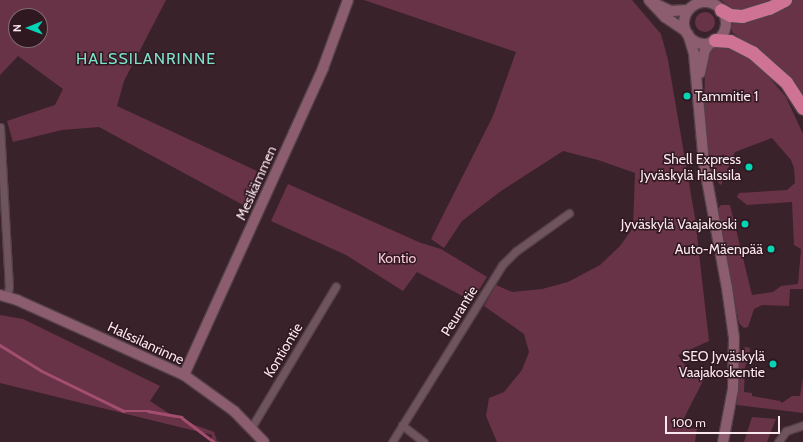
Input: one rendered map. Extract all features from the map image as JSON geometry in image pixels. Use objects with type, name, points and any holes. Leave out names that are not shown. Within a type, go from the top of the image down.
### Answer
[{"type":"highway","points":[[718,6],[730,15],[742,16],[762,10],[785,0]]},
{"type":"highway","points":[[713,41],[730,40],[752,52],[786,82],[803,108]]},
{"type":"street","name":"Mesikämmen","points":[[184,375],[323,68],[348,0]]},
{"type":"street","points":[[649,0],[671,11],[704,1],[710,2],[718,6],[726,19],[724,32],[704,50],[697,97]]},
{"type":"street","points":[[649,0],[658,11],[698,43],[713,41]]},
{"type":"street","points":[[691,6],[684,20],[694,54],[705,170],[727,288],[734,338],[733,389],[723,442]]},
{"type":"street","points":[[0,127],[3,230],[9,286],[4,296]]},
{"type":"street","name":"Peurantie","points":[[392,442],[502,265],[516,251],[569,213]]},
{"type":"street","name":"Kontiontie","points":[[251,428],[336,286]]},
{"type":"street","name":"Halssilanrinne","points":[[4,296],[133,351],[184,375],[215,396],[251,428],[264,442]]},
{"type":"street","points":[[402,425],[424,442]]},
{"type":"street","points":[[778,442],[786,431],[803,425]]},
{"type":"green space","points":[[0,0],[166,0],[124,81],[117,106],[257,171],[243,205],[99,127],[62,130],[13,142],[7,121],[55,105],[63,89],[18,56],[0,75]]},
{"type":"green space","points":[[364,0],[632,0],[661,34],[668,60],[695,218],[709,341],[678,355],[691,374],[704,379],[684,418],[687,429],[697,428],[695,442],[497,442],[486,416],[489,398],[504,392],[522,370],[529,352],[524,334],[484,306],[496,285],[512,292],[542,289],[568,282],[600,265],[620,246],[633,228],[635,173],[598,160],[563,151],[501,191],[462,221],[444,248],[431,239],[493,116],[516,52]]},
{"type":"green space","points":[[721,0],[771,0],[757,7],[734,10]]},
{"type":"green space","points":[[790,0],[803,0],[803,98],[748,44],[732,32],[732,25],[735,21]]},
{"type":"green space","points":[[701,12],[709,12],[715,18],[715,26],[709,32],[701,32],[695,26],[695,18]]},
{"type":"green space","points":[[724,46],[736,50],[761,68],[786,97],[803,134],[803,289],[790,289],[789,306],[762,305],[754,309],[748,327],[744,328],[739,323],[717,210],[721,205],[730,205],[752,295],[773,292],[781,286],[798,284],[801,249],[794,245],[792,202],[747,205],[737,197],[739,193],[787,190],[795,183],[794,168],[791,160],[772,138],[735,152],[721,185],[712,177],[704,110],[705,72],[708,56],[715,47]]},
{"type":"green space","name":"Kontio","points":[[288,184],[421,243],[441,249],[487,277],[472,301],[417,272],[403,291],[346,255],[271,221]]},
{"type":"green space","points":[[0,315],[23,319],[160,386],[150,401],[176,418],[214,432],[217,441],[222,442],[211,442],[212,435],[0,383]]},
{"type":"green space","points":[[745,347],[750,348],[749,359],[745,366],[744,392],[752,393],[752,396],[780,401],[782,403],[792,396],[800,396],[803,378],[803,413],[737,405],[740,350]]},
{"type":"green space","points":[[752,417],[776,419],[767,442],[744,442]]},
{"type":"waterway","points":[[0,345],[42,371],[124,411],[148,411],[181,417],[214,442]]},
{"type":"place","name":"Tammitie 1","points":[[687,96]]},
{"type":"place","name":"Shell Express Jyväskylä Halssila","points":[[749,167]]},
{"type":"place","name":"Jyväskylä Vaajakoski","points":[[745,224]]},
{"type":"place","name":"Auto-Mäenpää","points":[[771,249]]},
{"type":"place","name":"SEO Jyväskylä Vaajakoskentie","points":[[773,364]]},
{"type":"district","name":"HALSSILANRINNE","points":[[146,59]]}]
